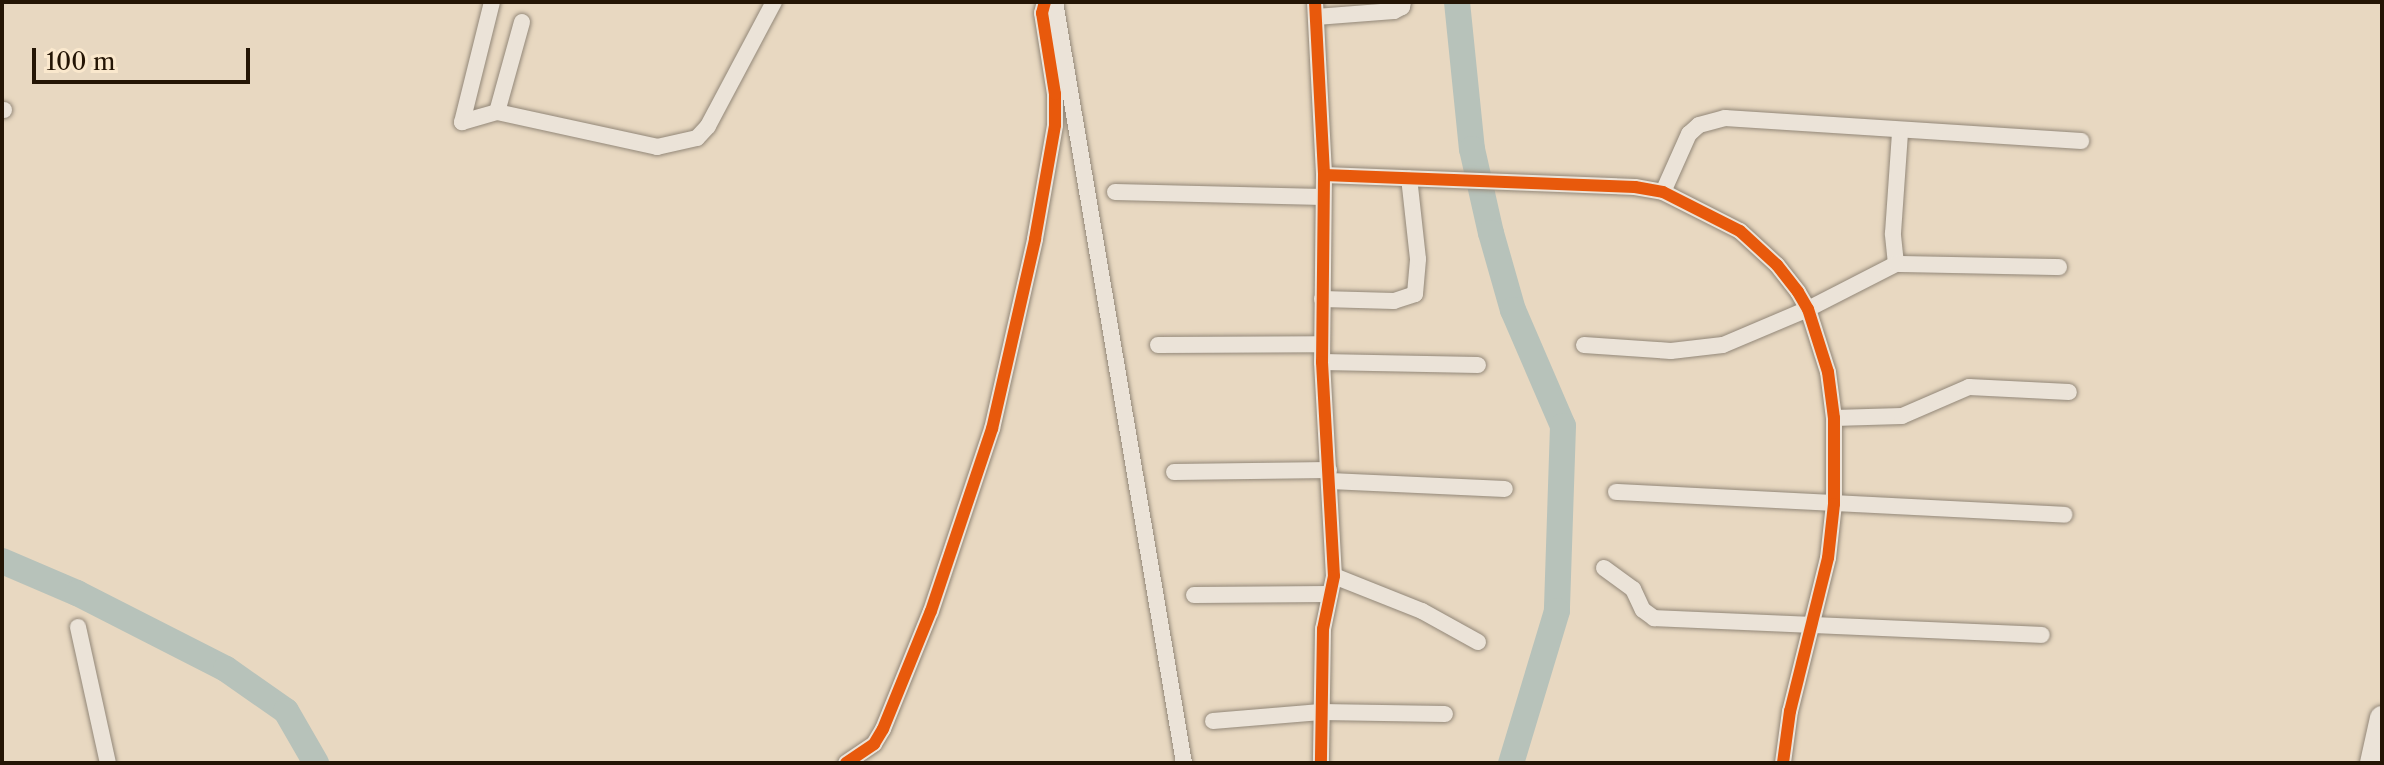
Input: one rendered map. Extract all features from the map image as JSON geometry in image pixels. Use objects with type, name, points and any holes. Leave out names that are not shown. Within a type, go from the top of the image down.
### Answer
[{"type":"main road","points":[[2372,763],[2382,718]]},
{"type":"main road","points":[[2378,763],[2382,727]]},
{"type":"street","points":[[492,2],[462,122],[497,112],[657,147],[697,138],[708,126],[774,2]]},
{"type":"street","points":[[846,763],[874,744],[883,729],[931,611],[992,429],[1035,239],[1055,125],[1055,94],[1042,13],[1045,2]]},
{"type":"street","points":[[1055,2],[1184,763]]},
{"type":"street","points":[[1321,763],[1323,629],[1334,576],[1322,362],[1324,175],[1316,9],[1394,11],[1402,7],[1403,2]]},
{"type":"street","points":[[497,112],[522,22]]},
{"type":"street","points":[[1663,192],[1689,134],[1711,120],[1725,118],[1900,132],[2081,141]]},
{"type":"street","points":[[1896,264],[1893,233],[1900,132]]},
{"type":"street","points":[[1324,175],[1635,187],[1663,192],[1740,231],[1777,265],[1808,309],[1828,372],[1834,418],[1834,504],[1828,558],[1790,711],[1783,763]]},
{"type":"street","points":[[1322,299],[1394,301],[1415,294],[1418,259],[1409,178]]},
{"type":"street","points":[[1115,192],[1323,197]]},
{"type":"street","points":[[1584,345],[1695,350],[1723,345],[1808,309],[1896,264],[2059,267]]},
{"type":"street","points":[[1158,345],[1322,344]]},
{"type":"street","points":[[1322,362],[1478,365]]},
{"type":"street","points":[[1834,418],[1902,416],[1969,387],[2069,392]]},
{"type":"street","points":[[1174,472],[1330,476],[1505,489]]},
{"type":"street","points":[[1616,492],[2064,515]]},
{"type":"street","points":[[1604,568],[1633,589],[1643,610],[1654,618],[2042,635]]},
{"type":"street","points":[[1334,576],[1422,611],[1478,642]]},
{"type":"street","points":[[1194,595],[1330,594]]},
{"type":"street","points":[[78,627],[108,763]]},
{"type":"street","points":[[1213,721],[1321,712],[1445,714]]},
{"type":"waterway","points":[[1457,2],[1472,149],[1491,233],[1513,310],[1563,426],[1557,611],[1511,763]]},
{"type":"waterway","points":[[2,561],[77,593],[226,669],[286,711],[316,763]]},
{"type":"cycle path","points":[[846,763],[874,744],[883,729],[931,611],[992,429],[1035,239],[1055,125],[1055,94],[1042,13],[1045,2]]},
{"type":"cycle path","points":[[1315,2],[1324,175],[1322,362],[1334,576],[1323,629],[1321,763]]},
{"type":"cycle path","points":[[1324,175],[1635,187],[1663,192],[1740,231],[1777,265],[1808,309],[1828,372],[1834,418],[1834,504],[1828,558],[1790,711],[1783,763]]}]
